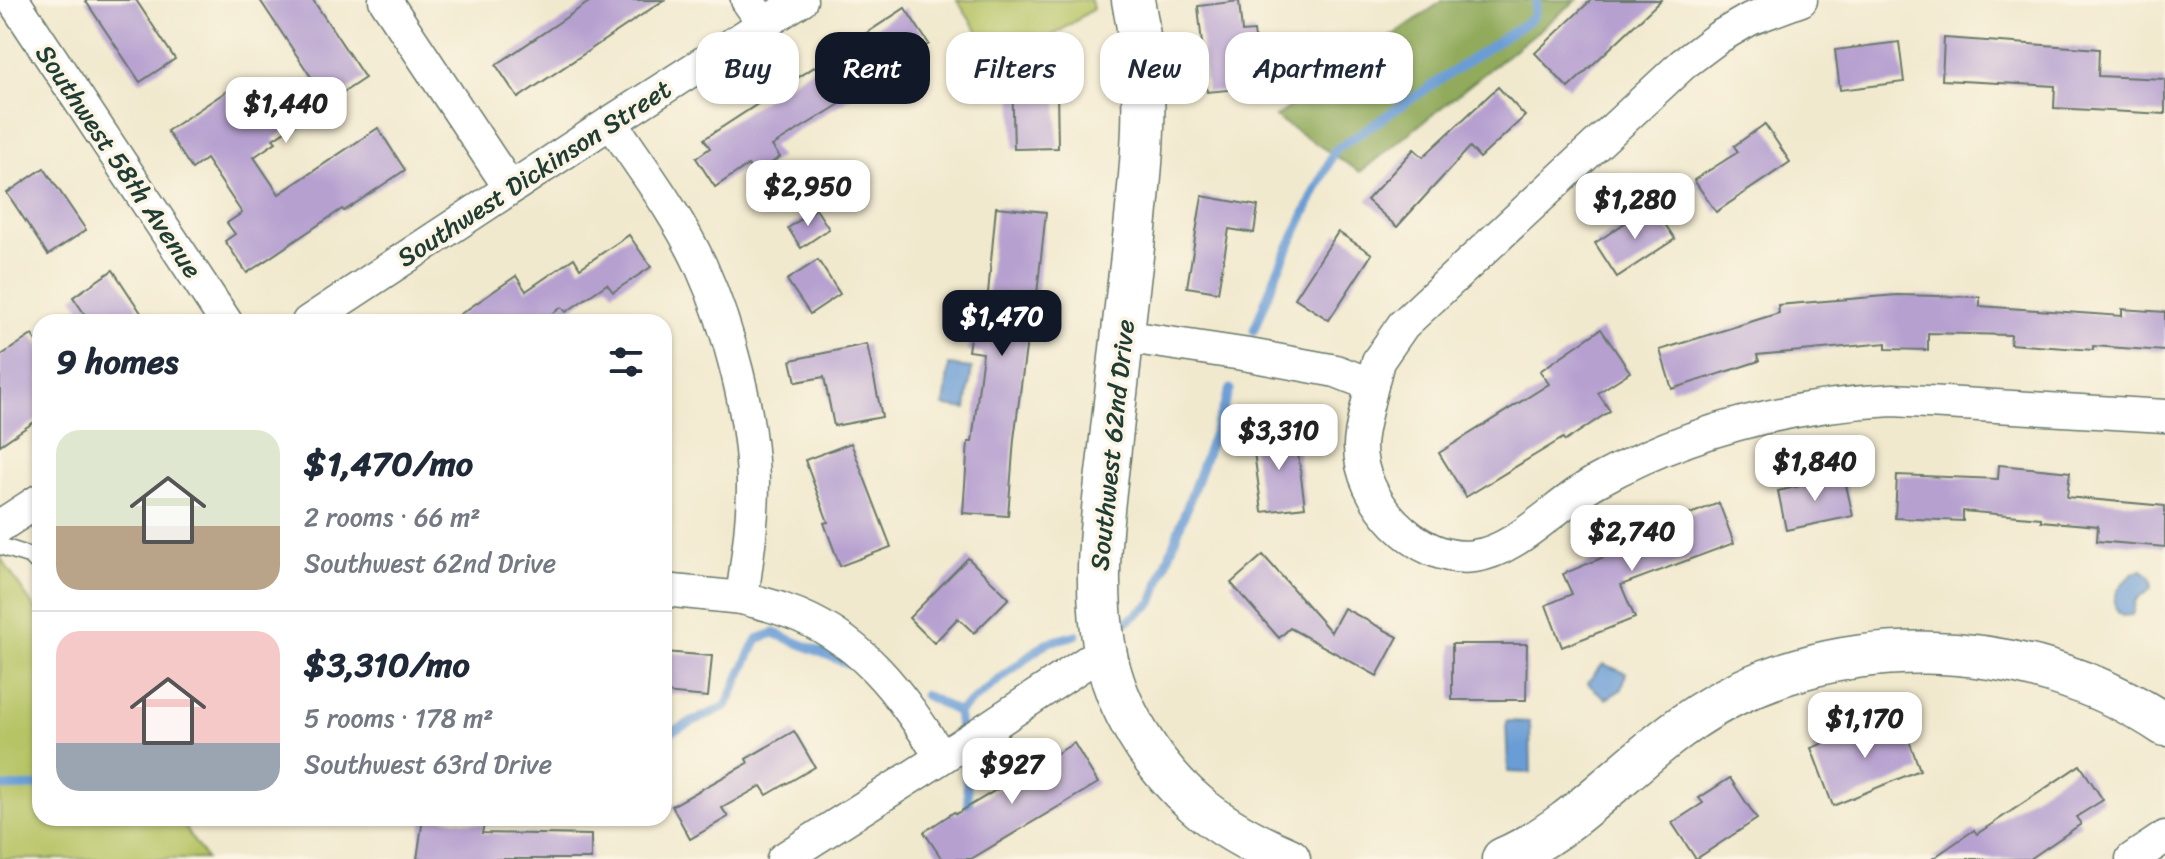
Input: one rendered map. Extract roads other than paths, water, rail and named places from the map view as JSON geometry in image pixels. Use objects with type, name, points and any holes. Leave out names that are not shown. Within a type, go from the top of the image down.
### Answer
[{"type":"street","name":"Southwest 58th Avenue","points":[[13,0],[221,314]]},
{"type":"street","points":[[385,0],[510,188]]},
{"type":"street","name":"Southwest Dickinson Street","points":[[320,314],[611,122],[756,12],[801,0]]},
{"type":"street","name":"Southwest 62nd Drive","points":[[1133,0],[1143,62],[1145,106],[1136,216],[1099,542],[1099,601],[1105,650],[1122,702],[1163,770],[1214,818],[1289,859]]},
{"type":"street","points":[[1801,0],[1750,19],[1683,64],[1403,325],[1378,361],[1360,445],[1366,479],[1373,497],[1389,518],[1402,531],[1428,547],[1451,555],[1473,557],[1507,546],[1575,494],[1657,451],[1754,419],[1858,402],[1893,400],[2165,416]]},
{"type":"street","points":[[611,122],[681,228],[700,265],[717,305],[744,397],[753,481],[751,537],[742,598]]},
{"type":"street","points":[[1122,336],[1336,371],[1372,385]]},
{"type":"street","points":[[0,526],[32,505]]},
{"type":"street","points":[[672,591],[742,598],[786,610],[845,642],[884,676],[909,707],[941,757]]},
{"type":"street","points":[[783,859],[1105,650]]},
{"type":"street","points":[[1503,859],[1530,846],[1575,815],[1656,746],[1710,706],[1767,681],[1824,663],[1927,653],[1961,654],[2015,662],[2102,691],[2165,725]]},
{"type":"street","points":[[2132,859],[2165,837]]},
{"type":"lane","points":[[0,546],[32,557]]},
{"type":"water","points":[[949,365],[972,368],[966,409],[944,406]]},
{"type":"water","points":[[2142,570],[2150,576],[2150,590],[2137,598],[2132,615],[2122,616],[2115,603],[2118,589],[2129,577]]},
{"type":"water","points":[[1603,664],[1626,673],[1622,689],[1606,699],[1587,683]]},
{"type":"water","points":[[1506,721],[1530,722],[1531,773],[1508,772]]},
{"type":"waterway","points":[[1254,330],[1277,272],[1335,150],[1533,18],[1537,0]]},
{"type":"waterway","points":[[1128,621],[1152,603],[1230,389]]},
{"type":"waterway","points":[[672,731],[726,706],[757,639],[774,633],[849,664]]},
{"type":"waterway","points":[[958,712],[1046,643],[1076,635]]},
{"type":"waterway","points":[[925,695],[958,712]]},
{"type":"waterway","points":[[958,712],[961,736]]},
{"type":"waterway","points":[[963,751],[970,816]]},
{"type":"waterway","points":[[0,787],[32,786]]}]
